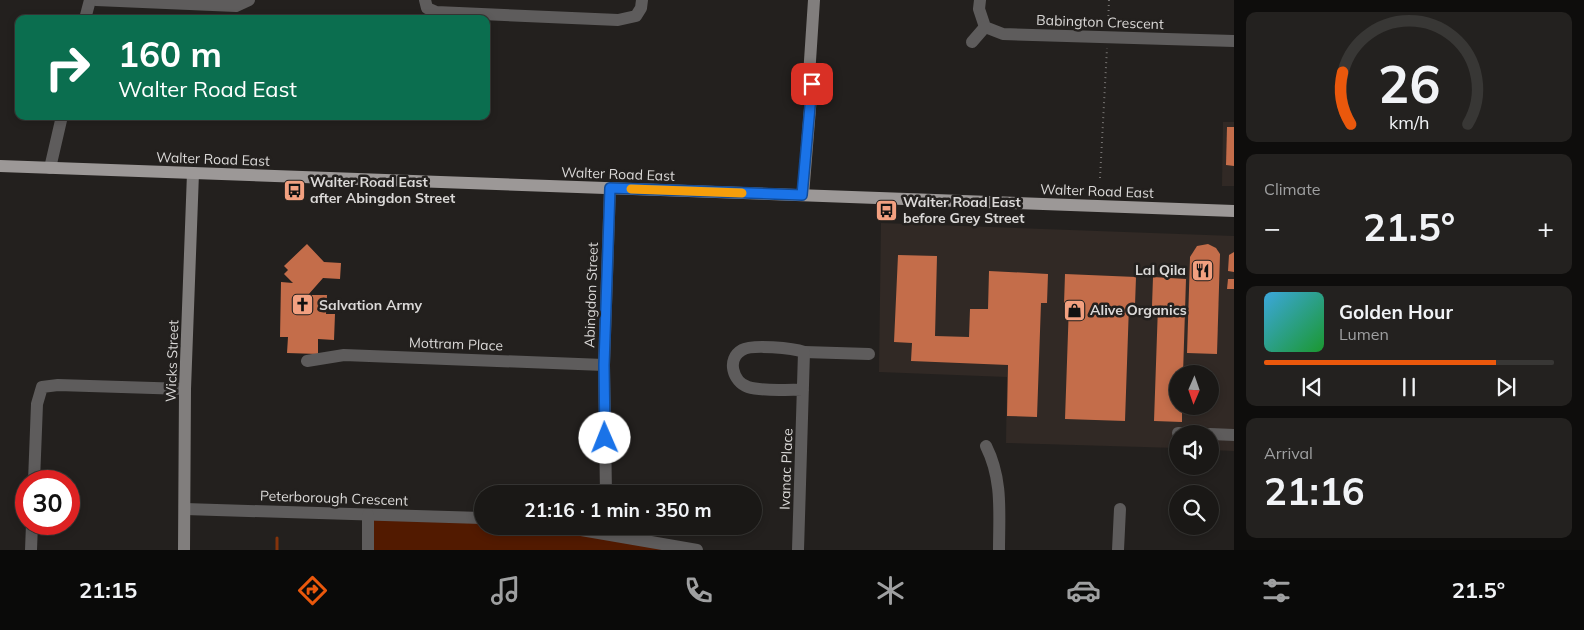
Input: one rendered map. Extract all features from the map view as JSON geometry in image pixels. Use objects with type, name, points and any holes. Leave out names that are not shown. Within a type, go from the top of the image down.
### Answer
[{"type":"main road","name":"Walter Road East","points":[[0,166],[1234,211]]},
{"type":"street","points":[[86,15],[90,0]]},
{"type":"street","points":[[96,0],[236,6],[249,0]]},
{"type":"street","points":[[424,0],[427,8],[436,12],[618,20],[636,16],[641,8],[642,0]]},
{"type":"street","points":[[802,195],[812,84],[809,76],[814,0]]},
{"type":"street","points":[[972,42],[985,27],[980,5]]},
{"type":"street","name":"Babington Crescent","points":[[985,27],[1003,34],[1234,41]]},
{"type":"street","points":[[50,168],[61,120]]},
{"type":"street","name":"Wicks Street","points":[[184,550],[186,508],[185,389],[193,173]]},
{"type":"street","name":"Abingdon Street","points":[[606,485],[604,365],[610,188]]},
{"type":"street","points":[[803,390],[750,388],[739,381],[732,369],[737,354],[750,347],[796,349],[804,352],[869,354]]},
{"type":"street","name":"Ivanac Place","points":[[798,550],[804,352]]},
{"type":"street","name":"Mottram Place","points":[[307,362],[344,355],[604,365]]},
{"type":"street","points":[[34,470],[37,404],[42,387],[58,385],[185,389]]},
{"type":"street","points":[[1219,434],[1234,435]]},
{"type":"street","points":[[986,446],[996,464],[999,486],[999,550]]},
{"type":"street","name":"Peterborough Crescent","points":[[186,508],[474,518]]},
{"type":"street","points":[[1118,550],[1120,510]]},
{"type":"street","points":[[368,514],[368,550]]},
{"type":"street","points":[[31,550],[32,535]]},
{"type":"street","points":[[629,535],[697,550]]},
{"type":"path","points":[[1100,178],[1109,0]]},
{"type":"shaded area","points":[[1223,122],[1234,122],[1234,186],[1222,186]]},
{"type":"shaded area","points":[[881,223],[1234,236],[1234,451],[1219,450],[1219,425],[1169,425],[1169,448],[1006,443],[1007,377],[879,372]]},
{"type":"shaded area","points":[[368,515],[474,518],[474,535],[610,535],[697,550],[368,550]]},
{"type":"building","points":[[1227,127],[1234,127],[1234,166],[1226,165]]},
{"type":"building","name":"Salvation Army","points":[[307,244],[324,262],[341,263],[340,279],[323,278],[308,295],[327,295],[326,314],[335,314],[334,340],[318,339],[318,354],[287,353],[288,337],[280,337],[281,282],[293,283],[284,274],[288,270],[284,266]]},
{"type":"building","points":[[1208,244],[1216,248],[1220,254],[1217,354],[1187,353],[1190,257],[1197,246]]},
{"type":"building","points":[[1234,252],[1234,272],[1228,271],[1229,255]]},
{"type":"building","points":[[898,255],[937,256],[935,336],[969,337],[970,309],[988,309],[989,271],[1048,274],[1047,303],[1041,303],[1037,417],[1007,416],[1008,365],[911,361],[912,343],[894,342]]},
{"type":"building","points":[[1065,274],[1136,277],[1135,305],[1129,305],[1125,421],[1065,419],[1069,304],[1064,304]]},
{"type":"building","points":[[1153,277],[1186,279],[1183,365],[1169,365],[1169,415],[1182,415],[1182,422],[1154,421],[1158,306],[1152,306]]},
{"type":"building","points":[[1228,279],[1234,279],[1234,289],[1227,289]]},
{"type":"waterway","points":[[277,538],[277,550]]},
{"type":"slow traffic","points":[[631,189],[742,193]]},
{"type":"place","name":"Walter Road East after Abingdon Street","points":[[294,190]]},
{"type":"place","name":"Walter Road East before Grey Street","points":[[887,210]]},
{"type":"place","name":"Lal Qila","points":[[1202,270]]},
{"type":"place","name":"Salvation Army","points":[[303,305]]},
{"type":"place","name":"Alive Organics","points":[[1074,310]]},
{"type":"route","points":[[605,438],[604,365],[610,188],[802,195],[806,131],[812,84]]}]
